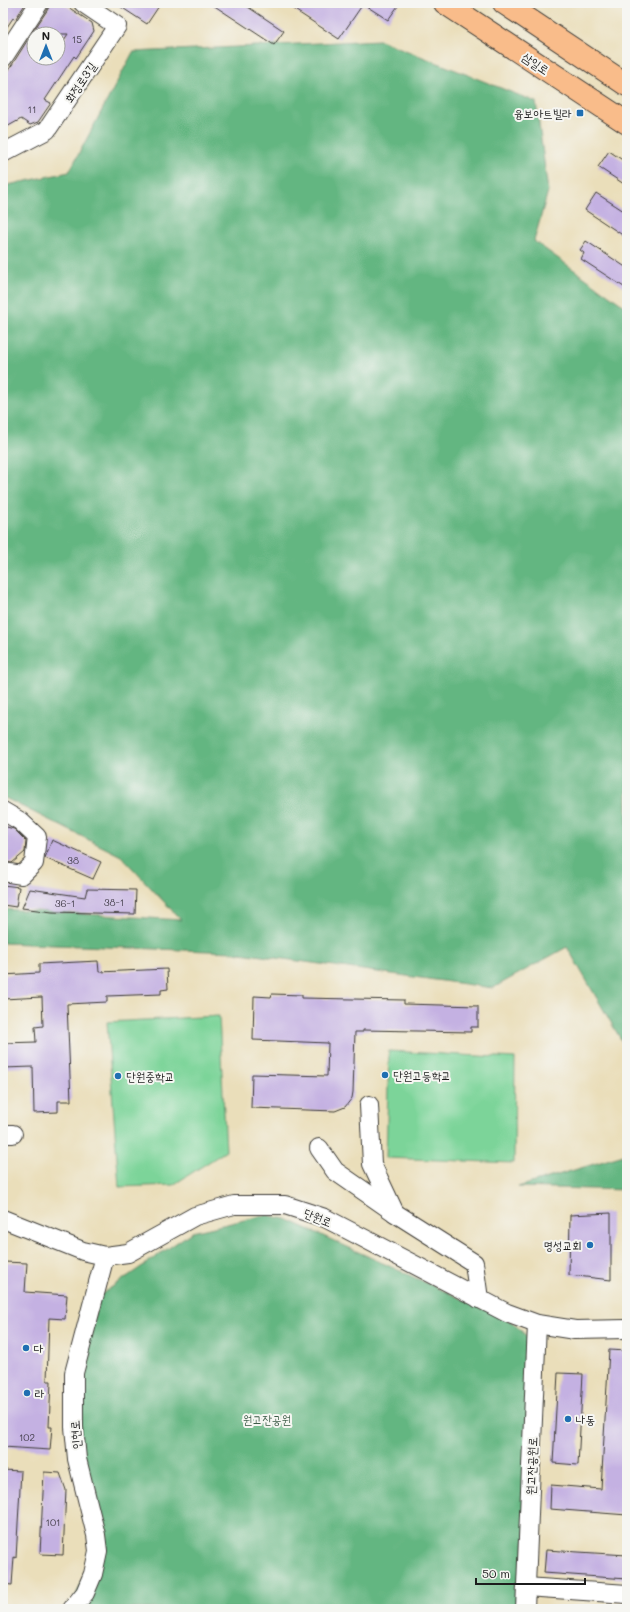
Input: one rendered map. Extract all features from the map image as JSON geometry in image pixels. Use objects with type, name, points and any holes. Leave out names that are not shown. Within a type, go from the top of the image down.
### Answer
[{"type":"main road","name":"삼일로","points":[[446,3],[627,124]]},
{"type":"main road","points":[[504,3],[627,85]]},
{"type":"street","points":[[3,58],[38,3]]},
{"type":"street","name":"화정로3길","points":[[3,153],[47,130],[117,26],[83,3]]},
{"type":"street","points":[[3,810],[20,821],[36,837],[34,863],[22,875],[3,872]]},
{"type":"street","points":[[369,1105],[372,1164],[395,1213]]},
{"type":"street","points":[[319,1148],[335,1171],[395,1213],[474,1263],[479,1299]]},
{"type":"street","name":"단원로","points":[[3,1219],[83,1251],[105,1256],[128,1253],[196,1216],[234,1205],[285,1205],[325,1218],[479,1299],[507,1313],[537,1324],[575,1330],[627,1329]]},
{"type":"street","name":"인현로","points":[[72,1609],[85,1593],[93,1574],[98,1551],[96,1535],[77,1459],[74,1427],[74,1373],[105,1256]]},
{"type":"street","name":"원고잔공원로","points":[[524,1609],[537,1324]]},
{"type":"street","points":[[526,1587],[627,1594]]},
{"type":"green space","points":[[380,40],[536,102],[548,191],[534,241],[627,308],[627,1050],[567,947],[493,988],[233,952],[3,943],[3,909],[181,920],[121,856],[3,797],[3,186],[69,172],[133,52]]},
{"type":"green space","points":[[219,1016],[226,1151],[173,1185],[119,1187],[107,1022]]},
{"type":"green space","points":[[389,1051],[515,1058],[514,1163],[386,1158]]},
{"type":"green space","points":[[627,1154],[627,1190],[518,1187]]},
{"type":"green space","name":"원고잔공원","points":[[266,1215],[286,1219],[512,1322],[538,1347],[521,1609],[70,1609],[95,1551],[72,1402],[99,1296],[192,1232]]},
{"type":"building","points":[[3,3],[26,3],[3,33]]},
{"type":"building","points":[[49,3],[62,3],[92,23],[94,31],[76,58],[74,56],[45,100],[51,103],[38,122],[30,125],[21,119],[3,129],[3,79],[26,43],[26,66],[66,66],[66,37],[68,34],[66,34],[66,26],[37,26],[48,9]]},
{"type":"building","points":[[115,3],[161,3],[147,24]]},
{"type":"building","points":[[210,3],[242,3],[284,31],[274,45]]},
{"type":"building","points":[[284,3],[400,3],[388,20],[363,4],[339,39]]},
{"type":"building","points":[[609,151],[627,163],[627,186],[598,167]]},
{"type":"building","points":[[596,193],[627,213],[627,238],[585,210]]},
{"type":"building","points":[[586,241],[627,268],[627,289],[581,259],[584,253],[580,250]]},
{"type":"building","points":[[3,826],[14,829],[26,841],[25,852],[12,863],[3,862]]},
{"type":"building","points":[[52,840],[101,862],[93,879],[45,858]]},
{"type":"building","points":[[3,885],[19,887],[16,907],[3,905]]},
{"type":"building","points":[[30,889],[85,897],[87,889],[136,890],[135,914],[52,912],[22,908]]},
{"type":"building","points":[[98,961],[99,972],[167,969],[168,989],[161,990],[161,994],[107,996],[107,1002],[67,1004],[71,1101],[58,1101],[58,1112],[34,1113],[33,1067],[3,1068],[3,1043],[36,1042],[35,1027],[43,1026],[42,997],[3,999],[3,975],[39,973],[39,964]]},
{"type":"building","points":[[272,994],[302,995],[302,998],[404,1000],[404,1004],[478,1006],[478,1027],[471,1027],[471,1032],[363,1030],[363,1032],[355,1032],[353,1092],[352,1098],[345,1107],[335,1111],[251,1108],[252,1074],[327,1076],[328,1043],[253,1040],[254,996],[271,997]]},
{"type":"building","name":"명성교회","points":[[611,1213],[611,1280],[569,1275],[570,1215]]},
{"type":"building","points":[[4,1262],[27,1263],[25,1292],[67,1295],[65,1319],[49,1318],[47,1381],[51,1381],[49,1427],[52,1427],[50,1450],[3,1447]]},
{"type":"building","points":[[609,1350],[627,1351],[627,1451],[625,1490],[627,1491],[627,1515],[550,1509],[551,1485],[601,1489]]},
{"type":"building","name":"나동","points":[[558,1373],[583,1374],[578,1465],[553,1463]]},
{"type":"building","points":[[3,1470],[21,1471],[16,1558],[14,1557],[12,1585],[3,1584]]},
{"type":"building","points":[[44,1472],[60,1473],[66,1490],[63,1555],[40,1554]]},
{"type":"building","points":[[546,1550],[627,1555],[627,1579],[544,1573]]},
{"type":"place","name":"융보아트빌라","points":[[580,113]]},
{"type":"place","name":"단원고등학교","points":[[385,1075]]},
{"type":"place","name":"단원중학교","points":[[118,1076]]},
{"type":"place","name":"명성교회","points":[[590,1245]]},
{"type":"place","name":"다","points":[[26,1348]]},
{"type":"place","name":"라","points":[[27,1393]]},
{"type":"place","name":"나동","points":[[568,1419]]}]
